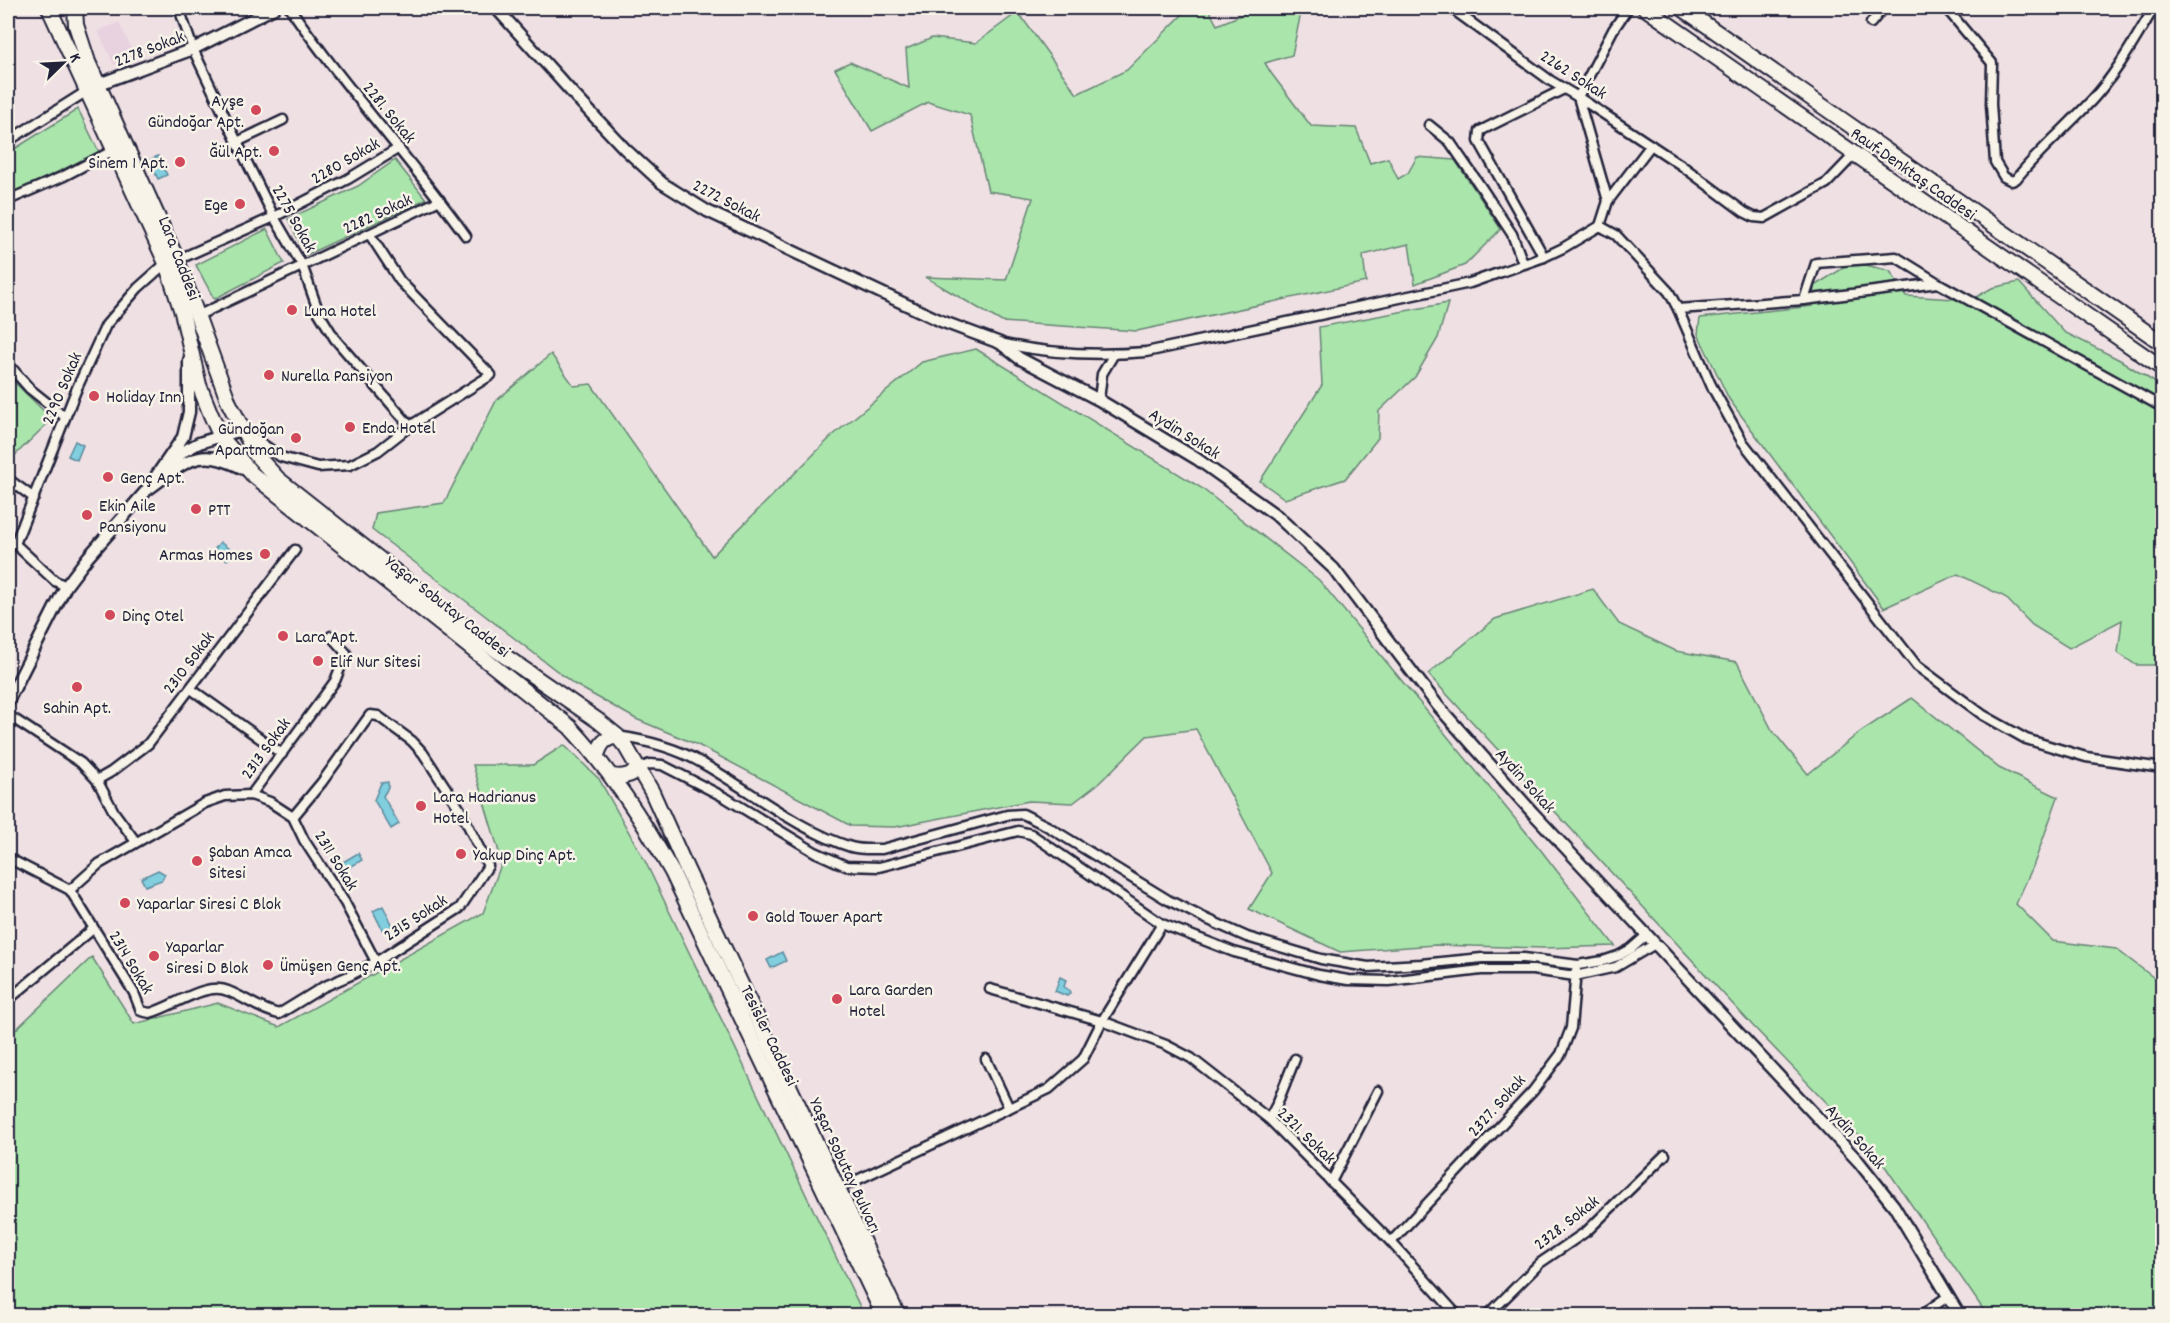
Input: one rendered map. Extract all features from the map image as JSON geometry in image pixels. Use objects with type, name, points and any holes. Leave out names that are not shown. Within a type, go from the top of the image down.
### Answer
[{"type":"main road","name":"Lara Caddesi","points":[[49,8],[93,87],[114,150],[172,262],[189,348]]},
{"type":"main road","points":[[75,8],[76,25],[93,87],[172,262]]},
{"type":"main road","name":"Rauf Denktaş Caddesi","points":[[1645,8],[2163,368]]},
{"type":"main road","name":"Rauf Denktaş Caddesi","points":[[1682,8],[2163,343]]},
{"type":"main road","name":"Yaşar Sobutay Bulvarı","points":[[172,262],[197,316],[241,430],[256,455],[278,479],[483,641],[617,736],[640,768],[898,1316]]},
{"type":"main road","name":"Yaşar Sobutay Caddesi","points":[[189,348],[199,385],[221,437],[252,474],[570,727],[597,755],[612,776]]},
{"type":"main road","points":[[597,755],[601,743],[607,738],[617,736]]},
{"type":"main road","points":[[612,776],[620,778],[629,776],[640,768]]},
{"type":"main road","name":"Tesisler Caddesi","points":[[612,776],[637,812],[672,872],[884,1316]]},
{"type":"street","name":"2275 Sokak","points":[[179,8],[193,49],[237,142],[274,218],[302,265],[319,313],[335,339],[410,426]]},
{"type":"street","name":"2278 Sokak","points":[[93,87],[193,49],[274,8]]},
{"type":"street","name":"2281. Sokak","points":[[290,8],[318,49],[399,148],[466,236]]},
{"type":"street","name":"2272 Sokak","points":[[496,8],[591,114],[662,183],[707,211],[728,221],[941,321],[1000,343]]},
{"type":"street","name":"2262 Sokak","points":[[1451,8],[1551,81],[1681,165],[1754,218],[1764,218],[1827,183],[1851,158],[1858,156]]},
{"type":"street","points":[[1608,201],[1578,97],[1613,30],[1628,8]]},
{"type":"street","points":[[1871,23],[1883,8]]},
{"type":"street","points":[[1946,8],[1992,63],[1991,104],[1995,162],[2004,177],[2012,181],[2035,155],[2093,99],[2126,54],[2154,8]]},
{"type":"street","points":[[8,141],[93,87]]},
{"type":"street","points":[[1544,257],[1479,141],[1480,131],[1564,89]]},
{"type":"street","points":[[237,142],[283,120]]},
{"type":"street","points":[[1429,125],[1450,142],[1476,180],[1512,234],[1523,263]]},
{"type":"street","points":[[1000,343],[1035,351],[1114,354],[1146,351],[1470,282],[1544,257],[1600,226],[1608,201],[1651,146]]},
{"type":"street","name":"2280 Sokak","points":[[172,262],[274,218],[348,179],[399,148]]},
{"type":"street","points":[[8,200],[64,176],[114,150]]},
{"type":"street","name":"2282 Sokak","points":[[197,316],[440,201]]},
{"type":"street","points":[[1600,226],[1616,235],[1669,292],[1711,385],[1742,441],[1917,666],[1983,715],[2026,739],[2086,757],[2163,768]]},
{"type":"street","points":[[145,492],[184,451],[241,430],[281,457],[318,467],[350,465],[378,451],[410,426],[491,375],[400,281],[370,235]]},
{"type":"street","points":[[1804,300],[1816,263],[1896,257],[1938,284],[2163,407]]},
{"type":"street","name":"2290 Sokak","points":[[11,542],[34,498],[65,417],[106,325],[138,288],[172,262]]},
{"type":"street","points":[[1678,309],[1804,300],[1938,284]]},
{"type":"street","name":"Aydin Sokak","points":[[1000,343],[1019,358],[1099,400],[1197,459],[1276,515],[1334,569],[1438,706],[1533,813],[1859,1162],[1894,1206],[1960,1316]]},
{"type":"street","name":"Lara Caddesi","points":[[8,701],[66,586],[87,557],[145,492],[183,436],[187,425],[189,348]]},
{"type":"street","points":[[1099,400],[1102,374],[1114,354]]},
{"type":"street","points":[[8,364],[30,389],[65,417]]},
{"type":"street","points":[[145,492],[187,461],[199,457],[217,458],[252,474]]},
{"type":"street","points":[[8,479],[34,498]]},
{"type":"street","points":[[11,542],[55,581],[66,586]]},
{"type":"street","name":"2310 Sokak","points":[[97,780],[148,744],[295,550]]},
{"type":"street","name":"2313 Sokak","points":[[70,890],[99,864],[206,803],[225,796],[251,795],[335,681],[346,653],[331,636]]},
{"type":"street","points":[[191,689],[282,754]]},
{"type":"street","points":[[8,715],[81,763],[97,780],[114,812],[136,842]]},
{"type":"street","name":"2315 Sokak","points":[[293,817],[322,782],[370,716],[378,716],[412,741],[423,753],[461,811],[488,866],[460,908],[376,962]]},
{"type":"street","points":[[617,736],[635,738],[698,760],[814,831],[850,847],[882,849],[1007,815],[1023,814],[1193,913],[1247,937],[1321,959],[1368,967],[1492,958],[1524,958],[1578,965],[1618,956],[1631,949],[1647,935]]},
{"type":"street","points":[[640,768],[650,764],[662,765],[726,798],[815,852],[846,866],[879,867],[1018,831],[1031,834],[1162,924],[1234,952],[1319,975],[1348,980],[1389,981],[1481,970],[1533,970],[1575,976],[1616,967],[1655,944]]},
{"type":"street","name":"2311 Sokak","points":[[251,795],[270,802],[293,817],[304,840],[345,903],[376,962]]},
{"type":"street","points":[[8,858],[70,890]]},
{"type":"street","name":"2314 Sokak","points":[[70,890],[134,993],[141,1011],[150,1013],[210,988],[227,990],[266,1012],[279,1014],[324,987],[376,962]]},
{"type":"street","points":[[838,1189],[1049,1089],[1083,1059],[1102,1021],[1162,924]]},
{"type":"street","points":[[8,1000],[93,928]]},
{"type":"street","name":"2327. Sokak","points":[[1391,1242],[1533,1091],[1561,1053],[1571,1028],[1578,965]]},
{"type":"street","name":"2321. Sokak","points":[[990,989],[1102,1021],[1166,1044],[1191,1058],[1269,1119],[1391,1242],[1458,1316]]},
{"type":"street","points":[[986,1059],[1009,1108]]},
{"type":"street","points":[[1269,1119],[1295,1059]]},
{"type":"street","points":[[1331,1182],[1378,1091]]},
{"type":"street","name":"2328. Sokak","points":[[1487,1316],[1540,1263],[1587,1231],[1665,1155]]},
{"type":"street","points":[[1920,1316],[1947,1297]]},
{"type":"shaded area","points":[[119,22],[135,56],[114,65],[98,31]]},
{"type":"green space","points":[[1189,8],[1208,8],[1217,25],[1258,8],[1302,8],[1292,55],[1265,63],[1311,126],[1356,128],[1370,163],[1388,158],[1398,179],[1408,173],[1417,157],[1455,160],[1501,229],[1465,265],[1415,284],[1409,244],[1363,255],[1366,282],[1137,331],[1002,322],[925,277],[1006,280],[1033,198],[988,191],[970,115],[928,102],[872,131],[835,69],[850,62],[909,88],[906,49],[932,38],[976,43],[1018,12],[1077,94],[1127,70]]},
{"type":"green space","points":[[78,109],[99,152],[8,196],[8,153]]},
{"type":"green space","points":[[395,160],[426,199],[306,255],[288,219],[358,186]]},
{"type":"green space","points":[[267,229],[284,263],[214,299],[196,265]]},
{"type":"green space","points":[[1853,262],[1890,271],[1906,296],[1971,300],[1992,288],[2019,282],[2064,332],[2120,360],[2162,387],[2162,665],[2136,665],[2118,653],[2122,620],[2069,648],[2032,625],[2005,597],[1958,574],[1884,608],[1729,399],[1698,334],[1700,318],[1813,306],[1814,286]]},
{"type":"green space","points":[[1448,303],[1438,338],[1415,377],[1379,411],[1378,438],[1345,479],[1285,499],[1260,481],[1322,385],[1319,327]]},
{"type":"green space","points":[[976,349],[1200,487],[1319,580],[1540,849],[1615,946],[1544,948],[1435,945],[1340,952],[1249,909],[1272,873],[1196,729],[1147,736],[1098,784],[1073,803],[1029,801],[895,827],[851,826],[698,745],[636,719],[574,684],[372,530],[376,513],[444,503],[496,401],[551,354],[574,386],[591,384],[712,556],[832,436],[922,362]]},
{"type":"green space","points":[[8,376],[52,419],[8,462]]},
{"type":"green space","points":[[1593,589],[1619,624],[1676,651],[1737,662],[1772,730],[1808,774],[1860,732],[1912,698],[1999,768],[2058,797],[2034,864],[2016,904],[2053,941],[2116,949],[2162,984],[2162,1315],[1987,1315],[1878,1156],[1753,1026],[1428,674],[1495,619]]},
{"type":"green space","points":[[564,745],[599,779],[645,861],[864,1315],[8,1315],[8,1037],[92,957],[134,1024],[218,1003],[279,1027],[483,913],[502,862],[473,765],[533,765]]},
{"type":"water","points":[[158,156],[167,175],[158,179],[149,160]]},
{"type":"water","points":[[75,441],[83,445],[77,460],[68,456]]},
{"type":"water","points":[[220,542],[233,552],[227,560],[214,550]]},
{"type":"water","points":[[388,782],[388,788],[383,796],[399,824],[391,829],[374,800],[381,783]]},
{"type":"water","points":[[358,853],[362,860],[342,872],[338,865]]},
{"type":"water","points":[[158,870],[165,874],[162,880],[145,886],[141,878]]},
{"type":"water","points":[[383,906],[393,926],[383,931],[373,911]]},
{"type":"water","points":[[782,952],[786,961],[771,968],[767,960]]},
{"type":"water","points":[[1060,977],[1066,980],[1064,987],[1070,993],[1067,996],[1055,991]]},
{"type":"place","name":"Ayşe Gündoğar Apt.","points":[[256,110]]},
{"type":"place","name":"Ğül Apt.","points":[[274,151]]},
{"type":"place","name":"Sinem 1 Apt.","points":[[180,162]]},
{"type":"place","name":"Ege","points":[[240,204]]},
{"type":"place","name":"Luna Hotel","points":[[292,310]]},
{"type":"place","name":"Nurella Pansiyon","points":[[269,375]]},
{"type":"place","name":"Holiday Inn","points":[[94,396]]},
{"type":"place","name":"Enda Hotel","points":[[350,427]]},
{"type":"place","name":"Gündoğan Apartman","points":[[296,438]]},
{"type":"place","name":"Genç Apt.","points":[[108,477]]},
{"type":"place","name":"PTT","points":[[196,509]]},
{"type":"place","name":"Ekin Aile Pansiyonu","points":[[87,515]]},
{"type":"place","name":"Armas Homes","points":[[265,554]]},
{"type":"place","name":"Dinç Otel","points":[[110,615]]},
{"type":"place","name":"Lara Apt.","points":[[283,636]]},
{"type":"place","name":"Elif Nur Sitesi","points":[[318,661]]},
{"type":"place","name":"Sahin Apt.","points":[[77,687]]},
{"type":"place","name":"Lara Hadrianus Hotel","points":[[421,806]]},
{"type":"place","name":"Yakup Dinç Apt.","points":[[461,854]]},
{"type":"place","name":"Şaban Amca Sitesi","points":[[197,861]]},
{"type":"place","name":"Yaparlar Siresi C Blok","points":[[125,903]]},
{"type":"place","name":"Gold Tower Apart","points":[[753,916]]},
{"type":"place","name":"Yaparlar Siresi D Blok","points":[[154,956]]},
{"type":"place","name":"Ümüşen Genç Apt.","points":[[268,965]]},
{"type":"place","name":"Lara Garden Hotel","points":[[837,999]]}]
